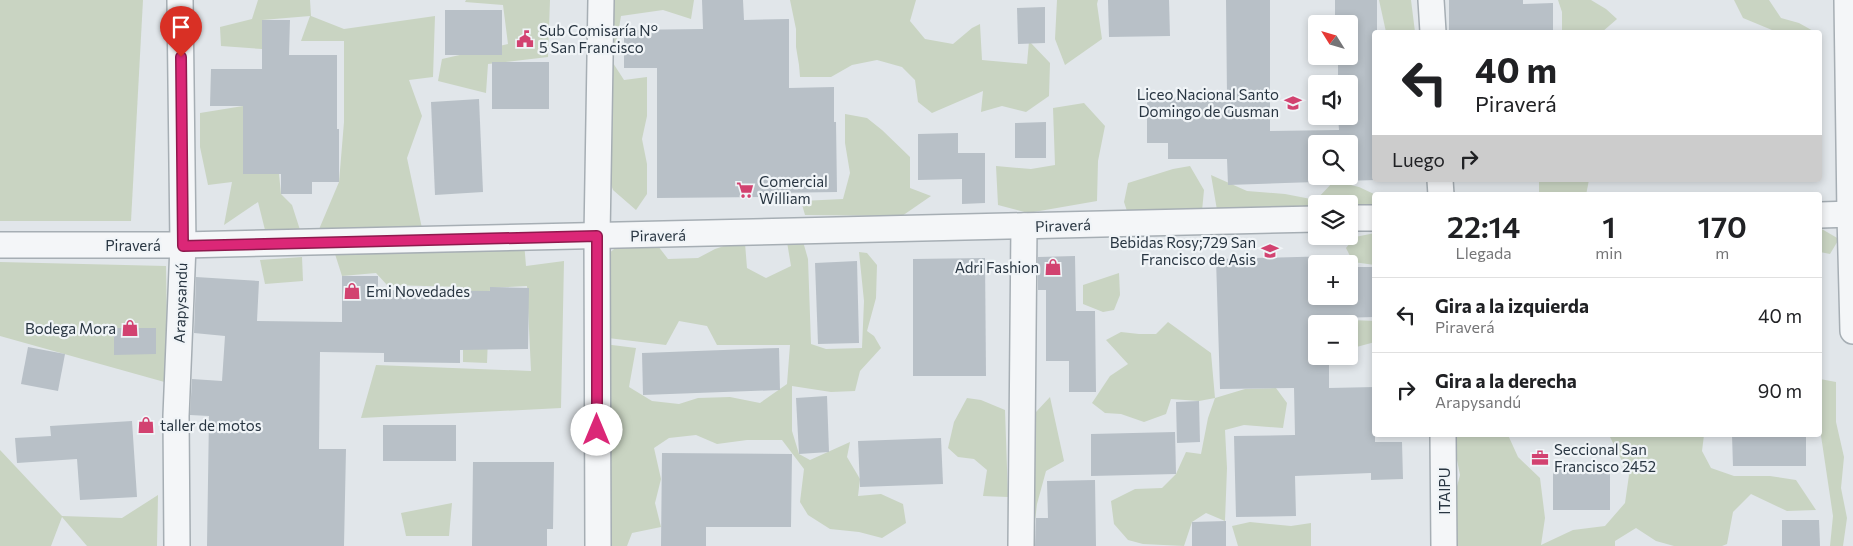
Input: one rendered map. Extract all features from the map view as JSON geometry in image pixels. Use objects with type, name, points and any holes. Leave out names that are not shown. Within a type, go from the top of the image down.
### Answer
[{"type":"street","name":"Arapysandú","points":[[177,546],[176,416],[183,246],[180,0]]},
{"type":"street","points":[[598,546],[597,236],[601,0]]},
{"type":"street","points":[[1432,0],[1433,30]]},
{"type":"street","points":[[1848,0],[1853,331]]},
{"type":"street","points":[[1822,215],[1851,214]]},
{"type":"street","points":[[1358,218],[1372,218]]},
{"type":"street","name":"Piraverá","points":[[0,246],[183,246],[1308,219]]},
{"type":"street","points":[[1021,546],[1024,226]]},
{"type":"street","name":"ITAIPU","points":[[1444,437],[1444,546]]},
{"type":"green space","points":[[0,0],[143,0],[131,221],[0,221]]},
{"type":"green space","points":[[258,0],[310,0],[311,16],[344,29],[435,16],[433,77],[409,80],[422,116],[407,158],[423,233],[317,234],[339,182],[344,122],[344,41],[301,41],[310,16],[262,20],[262,49],[221,46],[220,27],[252,19]]},
{"type":"green space","points":[[466,0],[550,0],[548,57],[488,64],[486,93],[438,81],[442,59],[508,44],[503,5],[465,2]]},
{"type":"green space","points":[[598,0],[694,0],[691,19],[663,10],[621,16],[613,63],[624,80],[647,77],[647,116],[642,139],[647,164],[647,194],[636,210],[613,190],[602,159]]},
{"type":"green space","points":[[790,0],[916,0],[910,21],[925,39],[953,44],[972,28],[980,24],[982,60],[1027,64],[1029,41],[1050,63],[1049,96],[1026,112],[1002,106],[981,112],[983,91],[932,113],[918,102],[915,80],[902,67],[877,60],[852,65],[831,77],[800,77],[796,29]]},
{"type":"green space","points":[[1057,0],[1098,0],[1102,39],[1065,65],[1055,39]]},
{"type":"green space","points":[[1379,0],[1411,0],[1415,30],[1386,30]]},
{"type":"green space","points":[[1558,0],[1591,0],[1606,9],[1617,19],[1604,30],[1562,30],[1562,12]]},
{"type":"green space","points":[[1734,0],[1769,0],[1781,18],[1799,23],[1811,30],[1772,30],[1743,18]]},
{"type":"green space","points":[[1084,103],[1105,126],[1098,161],[1097,201],[1028,213],[998,205],[996,166],[1031,169],[1055,165],[1053,108]]},
{"type":"green space","points":[[243,106],[279,174],[281,194],[292,205],[301,233],[266,234],[258,202],[224,225],[232,182],[208,185],[200,147],[200,113]]},
{"type":"green space","points":[[845,114],[867,118],[882,130],[910,157],[910,188],[931,196],[902,216],[805,215],[801,201],[843,199],[850,173],[845,143]]},
{"type":"green space","points":[[1190,166],[1204,190],[1202,211],[1184,209],[1131,223],[1124,202],[1128,183],[1173,169]]},
{"type":"green space","points":[[1211,175],[1247,191],[1285,194],[1308,198],[1308,213],[1217,210]]},
{"type":"green space","points":[[1539,182],[1589,182],[1587,192],[1539,192]]},
{"type":"green space","points":[[1330,185],[1359,187],[1372,193],[1372,211],[1358,212],[1358,195],[1321,195]]},
{"type":"green space","points":[[1822,229],[1839,239],[1830,254],[1822,252]]},
{"type":"green space","points":[[1372,234],[1372,265],[1358,263],[1358,255],[1350,255],[1346,248],[1348,245],[1358,245],[1358,236]]},
{"type":"green space","points":[[802,238],[808,259],[811,344],[826,349],[862,348],[864,301],[859,252],[867,253],[877,265],[876,298],[867,331],[874,336],[881,348],[860,371],[855,391],[831,392],[792,386],[792,431],[799,454],[810,460],[850,442],[847,457],[860,479],[858,496],[881,494],[903,504],[906,523],[882,538],[859,532],[830,529],[808,515],[800,502],[804,469],[782,440],[747,440],[717,444],[696,435],[669,438],[654,448],[661,479],[655,503],[661,527],[632,533],[627,546],[604,546],[604,344],[636,348],[629,387],[652,401],[679,404],[698,398],[730,397],[760,403],[787,384],[790,345],[717,345],[707,326],[679,321],[666,345],[608,338],[608,254],[624,241],[658,246],[668,259],[698,258],[730,244],[745,243],[747,268],[766,278],[791,266],[787,242]]},
{"type":"green space","points":[[524,242],[526,266],[564,261],[561,408],[361,418],[376,365],[531,371],[527,286],[490,288],[487,363],[463,362],[463,287],[387,285],[376,273],[342,276],[335,254]]},
{"type":"green space","points":[[302,257],[303,281],[265,284],[260,260]]},
{"type":"green space","points":[[0,262],[166,266],[168,383],[0,336]]},
{"type":"green space","points":[[1119,273],[1120,295],[1114,310],[1103,312],[1083,304],[1083,285]]},
{"type":"green space","points":[[1358,320],[1372,321],[1372,343],[1358,347]]},
{"type":"green space","points":[[1168,322],[1211,353],[1215,398],[1199,401],[1171,399],[1166,414],[1144,422],[1121,414],[1105,413],[1092,403],[1110,376],[1128,364],[1106,340],[1121,332],[1156,334]]},
{"type":"green space","points":[[1822,379],[1836,382],[1836,422],[1844,457],[1841,488],[1847,518],[1843,546],[1830,546],[1833,516],[1821,437]]},
{"type":"green space","points":[[1276,388],[1287,403],[1283,428],[1244,425],[1225,430],[1227,468],[1225,521],[1206,513],[1192,522],[1184,546],[1143,544],[1128,540],[1114,524],[1111,501],[1135,489],[1162,488],[1176,474],[1186,452],[1201,454],[1208,418],[1215,398],[1245,389]]},
{"type":"green space","points":[[1050,397],[1064,461],[1046,471],[1037,504],[1032,546],[1026,462],[1036,412]]},
{"type":"green space","points":[[967,398],[981,400],[1005,410],[1008,497],[983,496],[987,470],[974,459],[958,457],[948,448],[954,422]]},
{"type":"green space","points":[[1452,437],[1509,437],[1518,457],[1540,478],[1545,518],[1541,545],[1573,530],[1605,526],[1625,503],[1629,475],[1610,437],[1704,437],[1702,451],[1711,468],[1734,476],[1770,476],[1796,480],[1816,510],[1787,511],[1751,494],[1733,512],[1727,544],[1722,546],[1674,546],[1656,541],[1636,528],[1615,541],[1615,546],[1455,546],[1455,494],[1460,475]]},
{"type":"green space","points":[[0,450],[62,516],[122,518],[158,495],[157,546],[87,546],[62,517],[51,546],[0,546]]},
{"type":"green space","points":[[452,503],[449,536],[406,536],[401,513]]},
{"type":"green space","points":[[1250,522],[1291,526],[1311,523],[1311,546],[1238,546],[1232,526]]},
{"type":"building","points":[[702,0],[743,0],[744,20],[789,19],[789,88],[834,87],[837,192],[770,193],[770,197],[657,198],[657,68],[624,68],[624,30],[703,29]]},
{"type":"building","points":[[1108,0],[1169,0],[1170,36],[1109,37]]},
{"type":"building","points":[[1226,0],[1270,0],[1270,131],[1339,130],[1339,125],[1358,125],[1358,75],[1338,75],[1338,65],[1358,65],[1358,15],[1335,15],[1335,0],[1377,0],[1377,30],[1372,30],[1372,180],[1358,181],[1358,135],[1308,135],[1308,182],[1228,185],[1227,159],[1168,159],[1168,143],[1147,143],[1147,98],[1227,96]]},
{"type":"building","points":[[1449,0],[1523,0],[1523,4],[1553,3],[1553,30],[1449,30]]},
{"type":"building","points":[[1045,7],[1045,43],[1018,44],[1017,8]]},
{"type":"building","points":[[445,10],[502,10],[502,55],[445,55]]},
{"type":"building","points":[[262,20],[290,20],[289,55],[337,55],[339,182],[312,182],[312,194],[281,194],[281,174],[243,174],[243,106],[210,106],[211,69],[262,69]]},
{"type":"building","points":[[492,62],[549,62],[549,109],[492,109]]},
{"type":"building","points":[[479,99],[483,192],[435,195],[431,102]]},
{"type":"building","points":[[1046,122],[1046,158],[1015,158],[1015,123]]},
{"type":"building","points":[[958,133],[958,153],[985,153],[985,203],[962,204],[962,179],[918,180],[918,134]]},
{"type":"building","points":[[1075,256],[1076,311],[1095,311],[1096,392],[1069,392],[1069,361],[1046,361],[1046,290],[1038,290],[1038,257]]},
{"type":"building","points":[[1308,257],[1308,305],[1358,305],[1358,267],[1372,267],[1372,317],[1358,317],[1358,315],[1308,315],[1308,365],[1329,365],[1329,388],[1372,387],[1372,437],[1375,437],[1375,442],[1402,442],[1403,479],[1371,480],[1371,473],[1295,476],[1296,516],[1236,517],[1234,436],[1295,435],[1294,388],[1220,389],[1216,259]]},
{"type":"building","points":[[985,258],[986,376],[913,376],[913,259]]},
{"type":"building","points":[[857,261],[859,343],[818,344],[815,263]]},
{"type":"building","points":[[342,276],[378,276],[378,290],[490,291],[490,287],[529,288],[528,349],[460,350],[460,363],[384,362],[384,353],[320,352],[319,449],[346,449],[344,546],[207,546],[209,416],[190,415],[192,379],[222,381],[225,336],[194,333],[196,277],[259,281],[257,321],[342,322]]},
{"type":"building","points":[[114,328],[156,328],[156,354],[114,355]]},
{"type":"building","points":[[28,347],[65,354],[58,391],[21,384]]},
{"type":"building","points":[[779,348],[780,390],[643,395],[642,353]]},
{"type":"building","points":[[827,396],[829,452],[799,454],[796,398]]},
{"type":"building","points":[[1199,401],[1200,442],[1177,443],[1176,402]]},
{"type":"building","points":[[132,421],[137,497],[80,500],[77,459],[17,463],[15,438],[51,436],[50,426]]},
{"type":"building","points":[[383,425],[456,425],[456,461],[383,461]]},
{"type":"building","points":[[1175,432],[1176,474],[1091,476],[1091,434]]},
{"type":"building","points":[[1732,437],[1806,437],[1806,466],[1733,466]]},
{"type":"building","points":[[941,438],[943,484],[860,487],[858,441]]},
{"type":"building","points":[[662,453],[792,454],[791,527],[706,527],[706,546],[661,546]]},
{"type":"building","points":[[473,462],[554,462],[553,529],[547,529],[547,546],[472,546]]},
{"type":"building","points":[[1553,468],[1610,468],[1610,510],[1553,510]]},
{"type":"building","points":[[1095,480],[1096,546],[1035,546],[1036,518],[1048,518],[1047,481]]},
{"type":"building","points":[[1782,520],[1819,520],[1820,546],[1782,546]]},
{"type":"building","points":[[1226,521],[1226,546],[1192,546],[1192,522]]},
{"type":"place","name":"Sub Comisaría N° 5 San Francisco","points":[[525,39]]},
{"type":"place","name":"Liceo Nacional Santo Domingo de Gusman","points":[[1293,103]]},
{"type":"place","name":"Comercial William","points":[[745,190]]},
{"type":"place","name":"Bebidas Rosy;729 San Francisco de Asis","points":[[1270,251]]},
{"type":"place","name":"Adri Fashion","points":[[1053,267]]},
{"type":"place","name":"Emi Novedades","points":[[352,291]]},
{"type":"place","name":"Bodega Mora","points":[[130,328]]},
{"type":"place","name":"taller de motos","points":[[146,425]]},
{"type":"place","name":"Seccional San Francisco 2452","points":[[1540,458]]},
{"type":"route","points":[[181,57],[183,246],[597,236],[597,430]]}]
